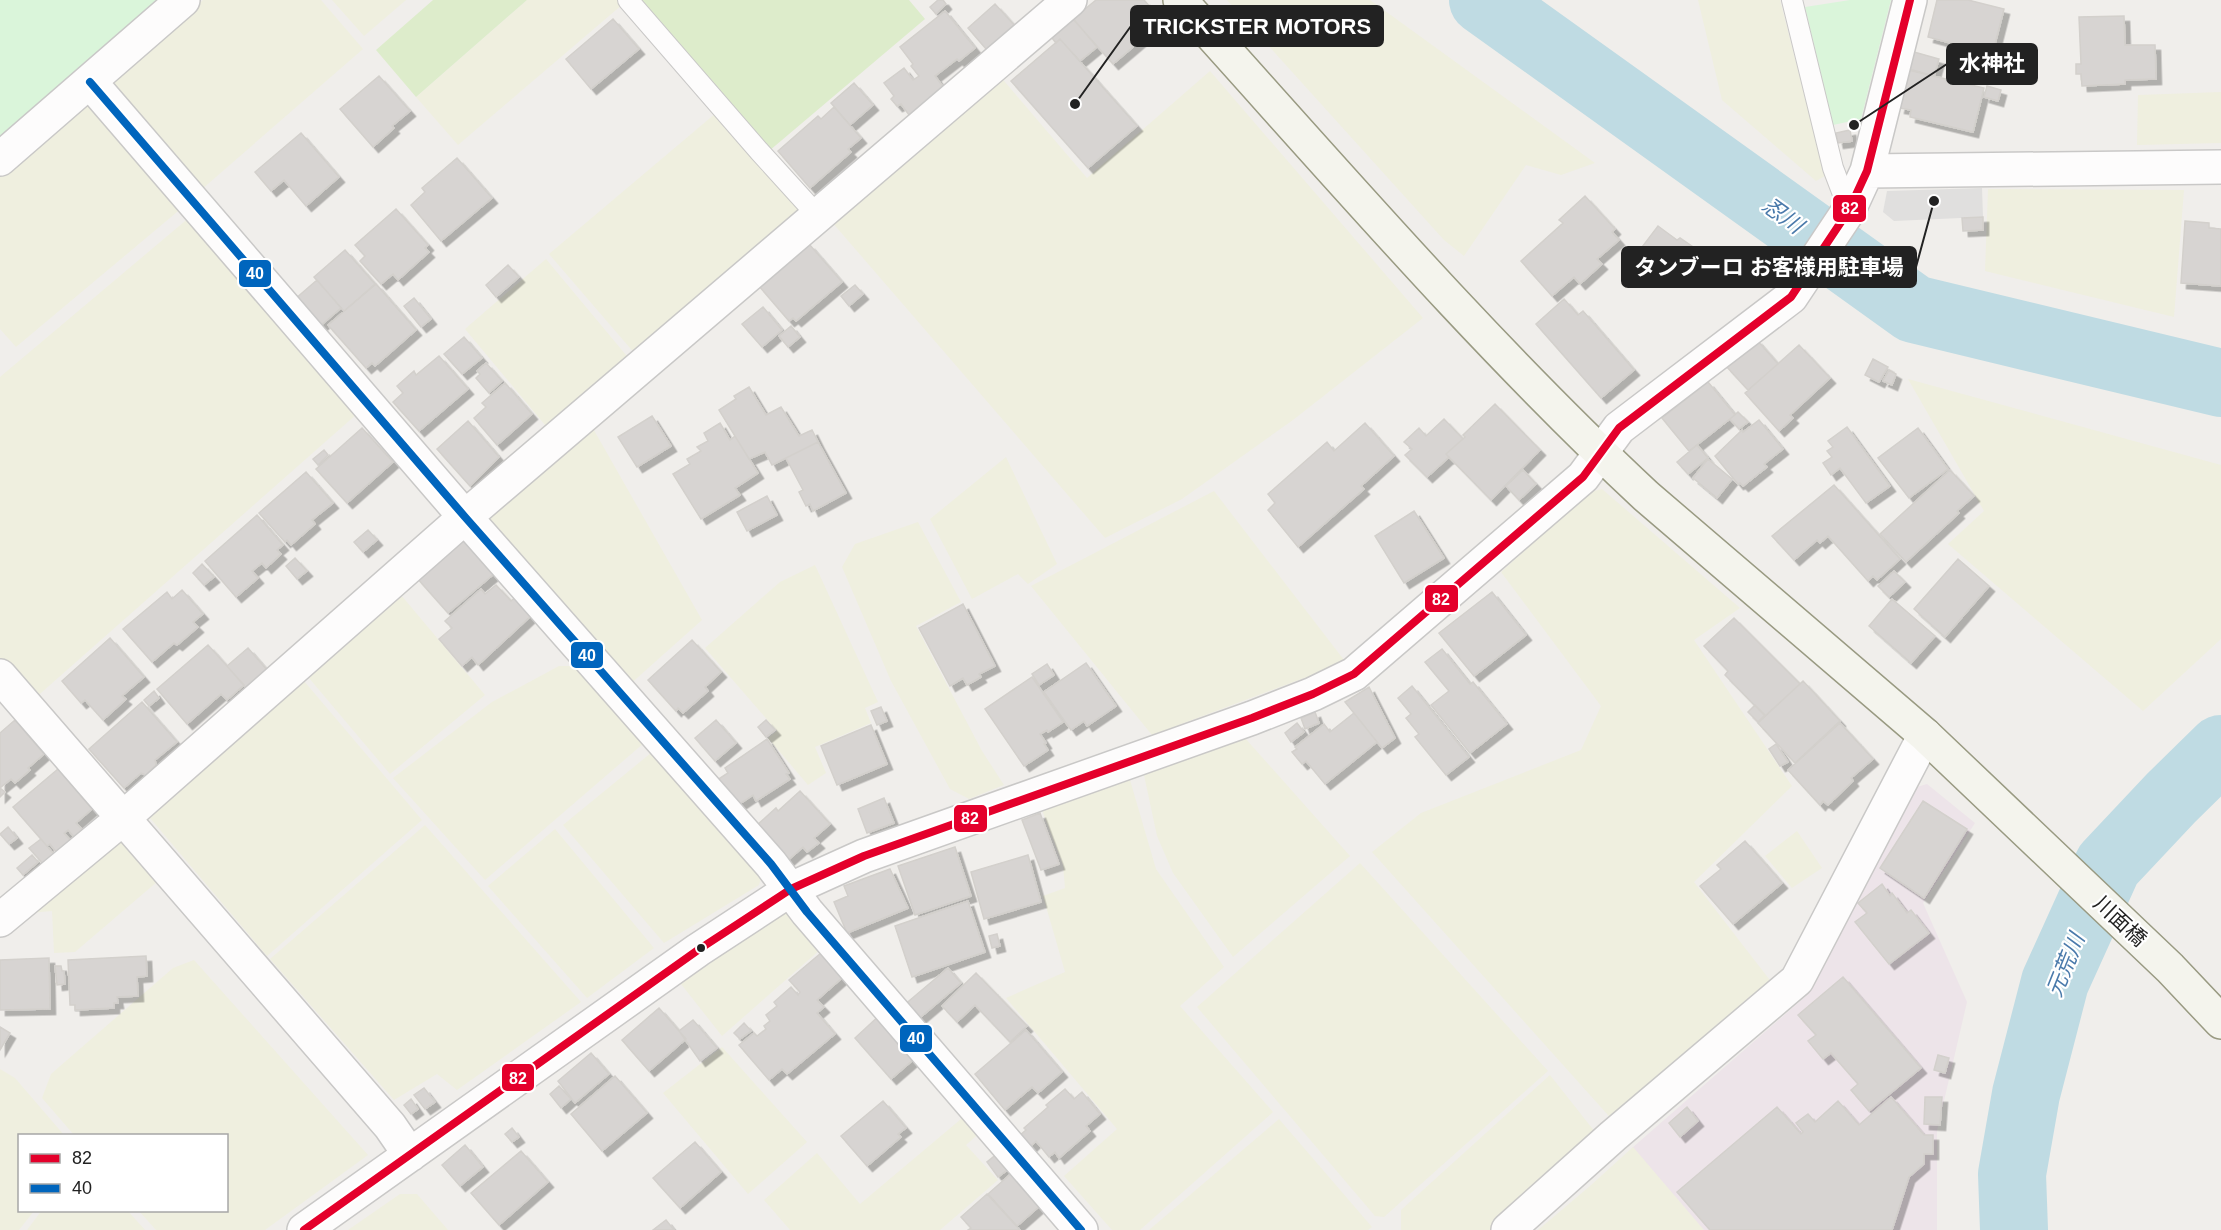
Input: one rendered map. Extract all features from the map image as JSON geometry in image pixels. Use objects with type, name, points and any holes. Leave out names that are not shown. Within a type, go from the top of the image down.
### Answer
[{"type":"street","points":[[0,159],[183,0]]},
{"type":"street","points":[[0,920],[122,819],[465,517],[1070,0]]},
{"type":"street","name":"川面橋","points":[[1180,0],[1417,262],[1601,454],[1925,735],[2170,968],[2221,1022]]},
{"type":"street","points":[[304,1230],[698,950],[791,889],[864,856],[1252,718],[1313,694],[1354,674],[1583,477],[1619,428],[1791,297],[1849,210],[1867,171],[1910,0]]},
{"type":"street","points":[[90,82],[465,517],[756,846],[807,912],[1081,1230]]},
{"type":"street","points":[[1867,171],[2221,167]]},
{"type":"street","points":[[0,676],[390,1126],[410,1155]]},
{"type":"street","points":[[1508,1230],[1613,1136],[1797,980],[1925,735]]},
{"type":"lane","points":[[628,0],[818,216]]},
{"type":"lane","points":[[1792,0],[1833,168],[1849,210]]},
{"type":"shaded area","points":[[1982,188],[1983,217],[1894,221],[1883,212],[1887,191]]},
{"type":"shaded area","points":[[1927,784],[1975,823],[1923,903],[1967,1002],[1937,1131],[1937,1230],[1703,1230],[1632,1148],[1805,997],[1917,787]]},
{"type":"green space","points":[[0,0],[166,0],[0,143]]},
{"type":"green space","points":[[203,0],[321,0],[363,49],[201,190],[115,90],[115,76]]},
{"type":"green space","points":[[332,0],[406,0],[364,36]]},
{"type":"green space","points":[[433,0],[527,0],[416,97],[376,50]]},
{"type":"green space","points":[[527,0],[620,0],[623,4],[458,145],[416,97]]},
{"type":"green space","points":[[637,0],[909,0],[925,19],[769,151]]},
{"type":"green space","points":[[1227,0],[1370,0],[1595,163],[1561,175],[1526,165],[1464,256],[1444,240]]},
{"type":"green space","points":[[1698,0],[1780,0],[1825,176],[1816,181],[1722,100]]},
{"type":"green space","points":[[1850,0],[1891,0],[1861,119],[1833,125],[1805,7]]},
{"type":"green space","points":[[1210,71],[1423,318],[1293,420],[1182,499],[1105,538],[831,221],[999,75],[1087,178]]},
{"type":"green space","points":[[2221,92],[2221,143],[2137,145],[2138,95]]},
{"type":"green space","points":[[80,104],[97,105],[183,207],[16,347],[0,329],[0,174]]},
{"type":"green space","points":[[716,113],[804,213],[636,355],[549,254]]},
{"type":"green space","points":[[1988,189],[2184,190],[2174,317],[1985,271]]},
{"type":"green space","points":[[191,216],[358,413],[33,700],[0,662],[0,377]]},
{"type":"green space","points":[[546,259],[631,361],[550,431],[465,329]]},
{"type":"green space","points":[[1908,379],[2221,465],[2221,639],[2143,711],[1948,544],[1984,511]]},
{"type":"green space","points":[[591,425],[702,620],[627,687],[487,527],[487,515]]},
{"type":"green space","points":[[1006,457],[1057,564],[1028,584],[1018,574],[972,599],[930,519]]},
{"type":"green space","points":[[1602,489],[1740,608],[1694,640],[1792,786],[1694,882],[1776,988],[1616,1124],[1372,852],[1421,813],[1581,750],[1601,706],[1501,572],[1590,492]]},
{"type":"green space","points":[[1214,491],[1344,660],[1315,674],[1152,735],[1031,586]]},
{"type":"green space","points":[[918,522],[961,602],[916,626],[982,751],[1004,785],[969,799],[950,789],[891,681],[842,567],[855,544]]},
{"type":"green space","points":[[815,565],[878,702],[865,708],[871,723],[815,747],[826,773],[808,785],[768,738],[777,731],[705,648],[780,582]]},
{"type":"green space","points":[[401,595],[485,695],[390,774],[309,678]]},
{"type":"green space","points":[[559,666],[576,666],[644,743],[485,880],[393,778],[492,702]]},
{"type":"green space","points":[[304,681],[422,820],[267,956],[150,818]]},
{"type":"green space","points":[[1245,738],[1350,856],[1233,957],[1173,873],[1157,836],[1144,775]]},
{"type":"green space","points":[[657,748],[764,868],[759,885],[664,943],[563,825]]},
{"type":"green space","points":[[1130,780],[1156,869],[1224,967],[1180,1006],[1273,1112],[1140,1230],[1112,1230],[1064,1176],[1117,1129],[1006,998],[1065,972],[1043,896],[1065,888],[1063,865],[1042,810]]},
{"type":"green space","points":[[425,825],[581,1002],[457,1090],[437,1074],[394,1100],[270,959]]},
{"type":"green space","points":[[555,829],[654,948],[587,998],[488,886]]},
{"type":"green space","points":[[1797,831],[1822,868],[1792,888],[1765,856]]},
{"type":"green space","points":[[109,842],[126,843],[158,881],[75,952],[54,953],[52,911],[30,913]]},
{"type":"green space","points":[[1360,863],[1548,1071],[1384,1217],[1375,1216],[1197,1007]]},
{"type":"green space","points":[[789,911],[822,948],[722,1036],[681,984],[748,936]]},
{"type":"green space","points":[[194,960],[368,1155],[265,1230],[156,1230],[140,1212],[228,1212],[228,1134],[73,1134],[42,1098],[51,1074],[173,968]]},
{"type":"green space","points":[[722,1047],[807,1142],[748,1194],[663,1093]]},
{"type":"green space","points":[[0,1069],[15,1078],[63,1134],[18,1134],[18,1212],[33,1212],[19,1230],[0,1230]]},
{"type":"green space","points":[[1550,1075],[1599,1137],[1493,1230],[1401,1230],[1401,1210]]},
{"type":"green space","points":[[967,1114],[983,1130],[966,1145],[998,1180],[940,1230],[790,1230],[764,1200],[817,1153],[860,1204]]},
{"type":"green space","points":[[1279,1119],[1372,1227],[1368,1230],[1149,1230]]},
{"type":"green space","points":[[1633,1147],[1704,1230],[1538,1230],[1590,1186]]},
{"type":"green space","points":[[400,1194],[417,1194],[448,1230],[348,1230]]},
{"type":"green space","points":[[40,1212],[129,1212],[145,1230],[27,1230]]},
{"type":"building","points":[[938,0],[943,0],[946,4],[936,14],[930,7]]},
{"type":"building","points":[[1096,0],[1144,0],[1160,18],[1156,22],[1159,25],[1113,64],[1073,19]]},
{"type":"building","points":[[1937,0],[1968,0],[2004,9],[1994,48],[1990,48],[1988,53],[1928,37]]},
{"type":"building","points":[[995,4],[1014,25],[987,50],[968,28]]},
{"type":"building","points":[[945,11],[975,48],[935,76],[947,92],[912,119],[901,104],[897,106],[891,99],[894,96],[884,83],[904,68],[913,80],[919,76],[900,47]]},
{"type":"building","points":[[1071,16],[1097,47],[1080,61],[1060,39],[1056,43],[1049,34]]},
{"type":"building","points":[[2124,16],[2125,45],[2155,45],[2156,79],[2125,80],[2125,84],[2082,86],[2081,74],[2076,74],[2076,64],[2081,64],[2079,17]]},
{"type":"building","points":[[613,19],[639,49],[591,89],[566,59]]},
{"type":"building","points":[[1060,39],[1137,126],[1088,168],[1011,81]]},
{"type":"building","points":[[1914,52],[1939,59],[1934,76],[1909,69]]},
{"type":"building","points":[[1908,70],[1984,88],[1973,132],[1910,117],[1911,110],[1899,108]]},
{"type":"building","points":[[379,76],[410,111],[392,126],[394,128],[373,147],[340,109]]},
{"type":"building","points":[[854,83],[873,105],[850,125],[831,103]]},
{"type":"building","points":[[1987,86],[2001,90],[1998,101],[1984,97]]},
{"type":"building","points":[[834,107],[861,138],[848,149],[851,152],[810,188],[778,151],[818,116],[821,119]]},
{"type":"building","points":[[1850,130],[1852,141],[1838,143],[1836,133]]},
{"type":"building","points":[[301,133],[339,177],[306,206],[284,180],[271,191],[255,172]]},
{"type":"building","points":[[457,158],[492,198],[441,241],[411,205],[425,192],[422,188]]},
{"type":"building","points":[[1585,196],[1615,229],[1612,232],[1619,240],[1597,259],[1602,264],[1580,284],[1574,277],[1552,296],[1521,261],[1563,223],[1559,220]]},
{"type":"building","points":[[396,209],[428,245],[425,248],[429,252],[398,280],[393,274],[381,284],[360,261],[365,256],[355,245]]},
{"type":"building","points":[[1983,217],[1983,230],[1963,231],[1962,218]]},
{"type":"building","points":[[2185,221],[2209,223],[2209,228],[2221,229],[2221,286],[2181,283]]},
{"type":"building","points":[[1658,226],[1677,240],[1680,238],[1696,249],[1675,278],[1639,251]]},
{"type":"building","points":[[809,244],[842,282],[796,321],[793,318],[789,321],[759,286]]},
{"type":"building","points":[[345,250],[375,284],[344,311],[314,277]]},
{"type":"building","points":[[508,265],[519,277],[496,297],[486,285]]},
{"type":"building","points":[[317,280],[341,308],[319,327],[295,299]]},
{"type":"building","points":[[376,284],[416,330],[375,366],[372,363],[366,368],[328,325]]},
{"type":"building","points":[[855,285],[863,294],[849,306],[841,296]]},
{"type":"building","points":[[414,298],[431,319],[421,327],[404,306]]},
{"type":"building","points":[[1564,299],[1578,315],[1583,311],[1634,370],[1601,398],[1536,324]]},
{"type":"building","points":[[763,307],[782,330],[762,347],[742,324]]},
{"type":"building","points":[[791,326],[800,337],[788,347],[779,336]]},
{"type":"building","points":[[464,337],[482,358],[462,374],[444,354]]},
{"type":"building","points":[[1756,339],[1778,364],[1748,390],[1726,366]]},
{"type":"building","points":[[1799,345],[1830,378],[1790,415],[1793,418],[1779,431],[1745,393]]},
{"type":"building","points":[[439,356],[468,389],[419,431],[393,402],[403,393],[397,386],[414,371],[416,375]]},
{"type":"building","points":[[1873,359],[1888,367],[1879,382],[1865,375]]},
{"type":"building","points":[[486,363],[502,381],[489,393],[476,378],[480,374],[477,371]]},
{"type":"building","points":[[1889,370],[1896,374],[1892,385],[1883,381]]},
{"type":"building","points":[[1708,382],[1735,415],[1689,451],[1662,418]]},
{"type":"building","points":[[505,383],[532,414],[497,445],[474,418],[486,407],[482,403]]},
{"type":"building","points":[[749,387],[766,415],[781,407],[799,436],[812,430],[818,442],[772,465],[765,452],[749,459],[719,410],[736,399],[734,396]]},
{"type":"building","points":[[1495,404],[1540,450],[1491,500],[1446,454]]},
{"type":"building","points":[[1738,412],[1748,422],[1739,429],[1730,419]]},
{"type":"building","points":[[652,416],[671,446],[637,467],[618,437]]},
{"type":"building","points":[[1444,419],[1463,439],[1446,454],[1449,457],[1427,477],[1405,455],[1412,449],[1404,442],[1419,428],[1426,436]]},
{"type":"building","points":[[1759,420],[1783,449],[1764,464],[1767,467],[1743,486],[1738,484],[1715,456],[1742,430],[1743,432]]},
{"type":"building","points":[[468,421],[499,457],[470,486],[437,449]]},
{"type":"building","points":[[720,423],[730,440],[735,436],[758,473],[735,488],[740,495],[701,519],[673,474],[690,464],[687,459],[701,451],[697,447],[708,441],[704,433]]},
{"type":"building","points":[[1365,423],[1394,456],[1361,486],[1364,489],[1298,547],[1268,510],[1275,503],[1268,494],[1327,442],[1334,451]]},
{"type":"building","points":[[1847,427],[1890,486],[1866,503],[1840,468],[1831,475],[1823,463],[1832,457],[1827,451],[1833,447],[1828,441]]},
{"type":"building","points":[[362,428],[393,462],[347,503],[316,469]]},
{"type":"building","points":[[1918,428],[1948,469],[1909,498],[1878,458]]},
{"type":"building","points":[[818,442],[846,493],[813,511],[810,504],[806,506],[799,492],[803,490],[786,458]]},
{"type":"building","points":[[1697,445],[1708,458],[1688,474],[1677,462]]},
{"type":"building","points":[[324,450],[328,455],[318,465],[313,459]]},
{"type":"building","points":[[1708,459],[1732,479],[1717,498],[1693,478]]},
{"type":"building","points":[[1523,470],[1536,484],[1519,500],[1506,486]]},
{"type":"building","points":[[1950,470],[1974,496],[1906,562],[1880,534]]},
{"type":"building","points":[[306,472],[333,503],[312,520],[315,524],[291,545],[287,540],[285,542],[259,513]]},
{"type":"building","points":[[1834,485],[1900,559],[1877,580],[1873,576],[1868,581],[1828,536],[1820,543],[1817,540],[1794,560],[1772,536]]},
{"type":"building","points":[[767,496],[777,515],[747,531],[737,512]]},
{"type":"building","points":[[1414,511],[1444,558],[1404,583],[1375,536]]},
{"type":"building","points":[[257,515],[283,545],[277,550],[281,554],[266,568],[262,563],[252,571],[258,578],[236,597],[205,561]]},
{"type":"building","points":[[368,530],[377,540],[363,552],[354,542]]},
{"type":"building","points":[[464,538],[495,573],[448,613],[417,578]]},
{"type":"building","points":[[295,558],[307,571],[297,579],[286,566]]},
{"type":"building","points":[[1958,559],[1989,586],[1945,637],[1914,609]]},
{"type":"building","points":[[202,564],[214,577],[204,585],[193,573]]},
{"type":"building","points":[[1894,571],[1905,582],[1889,597],[1878,586]]},
{"type":"building","points":[[496,585],[511,601],[518,595],[534,613],[478,665],[472,657],[462,666],[439,639],[452,628],[445,621],[481,589],[485,594]]},
{"type":"building","points":[[182,590],[203,614],[193,622],[198,627],[152,662],[123,629],[167,592],[172,599]]},
{"type":"building","points":[[1492,592],[1526,635],[1474,676],[1439,633]]},
{"type":"building","points":[[1892,599],[1935,636],[1911,663],[1869,626]]},
{"type":"building","points":[[963,604],[995,666],[979,674],[981,677],[967,685],[963,678],[950,686],[919,628]]},
{"type":"building","points":[[1734,618],[1800,684],[1765,716],[1725,675],[1728,671],[1704,646]]},
{"type":"building","points":[[110,638],[144,677],[122,696],[126,699],[103,720],[85,700],[81,703],[62,681]]},
{"type":"building","points":[[692,640],[721,672],[705,687],[708,691],[683,713],[678,708],[676,711],[648,680]]},
{"type":"building","points":[[208,645],[244,685],[227,700],[221,694],[187,724],[157,689]]},
{"type":"building","points":[[248,648],[267,670],[246,688],[227,666]]},
{"type":"building","points":[[1442,649],[1470,684],[1473,682],[1507,724],[1470,753],[1431,705],[1449,691],[1425,662]]},
{"type":"building","points":[[1086,663],[1116,706],[1087,726],[1084,721],[1071,730],[1044,692]]},
{"type":"building","points":[[1047,664],[1054,675],[1039,685],[1032,674]]},
{"type":"building","points":[[1032,677],[1063,722],[1048,732],[1047,730],[1040,734],[1048,750],[1024,766],[985,709]]},
{"type":"building","points":[[1803,681],[1840,721],[1795,763],[1758,723]]},
{"type":"building","points":[[1412,686],[1469,757],[1446,775],[1415,737],[1419,734],[1406,718],[1411,714],[1398,698]]},
{"type":"building","points":[[1369,687],[1395,738],[1382,748],[1345,702]]},
{"type":"building","points":[[154,691],[159,698],[149,706],[144,700]]},
{"type":"building","points":[[142,702],[177,742],[155,760],[156,765],[146,775],[141,773],[124,788],[89,749]]},
{"type":"building","points":[[1755,705],[1765,715],[1758,722],[1748,712]]},
{"type":"building","points":[[881,707],[887,721],[877,725],[871,711]]},
{"type":"building","points":[[1315,712],[1319,723],[1305,729],[1301,718]]},
{"type":"building","points":[[1354,713],[1377,742],[1325,784],[1306,761],[1302,764],[1292,752],[1324,724],[1330,732]]},
{"type":"building","points":[[15,720],[44,754],[15,783],[11,779],[0,788],[0,733]]},
{"type":"building","points":[[716,720],[736,743],[715,761],[695,738]]},
{"type":"building","points":[[766,720],[775,730],[766,737],[758,727]]},
{"type":"building","points":[[1297,723],[1304,732],[1291,742],[1285,733]]},
{"type":"building","points":[[1840,723],[1873,759],[1851,778],[1853,781],[1828,805],[1823,801],[1820,805],[1788,770]]},
{"type":"building","points":[[871,725],[887,764],[837,785],[821,746]]},
{"type":"building","points":[[767,739],[789,773],[786,774],[790,779],[756,801],[753,795],[738,805],[729,791],[722,796],[714,782],[728,773],[725,768]]},
{"type":"building","points":[[1776,744],[1788,762],[1780,766],[1769,749]]},
{"type":"building","points":[[58,769],[92,809],[76,823],[83,830],[75,838],[68,830],[64,833],[71,841],[57,853],[50,844],[47,846],[13,807]]},
{"type":"building","points":[[800,791],[830,824],[814,838],[819,843],[807,852],[803,847],[787,861],[756,826],[776,808],[778,811]]},
{"type":"building","points":[[884,798],[894,823],[867,833],[858,809]]},
{"type":"building","points":[[1923,801],[1967,829],[1924,898],[1880,868]]},
{"type":"building","points":[[1040,813],[1059,864],[1041,870],[1022,820]]},
{"type":"building","points":[[8,827],[17,838],[9,844],[0,834]]},
{"type":"building","points":[[41,839],[57,858],[46,867],[29,848]]},
{"type":"building","points":[[1745,841],[1782,883],[1733,924],[1700,886],[1721,869],[1717,865]]},
{"type":"building","points":[[955,847],[971,896],[915,915],[898,866]]},
{"type":"building","points":[[32,855],[38,862],[23,875],[17,868]]},
{"type":"building","points":[[1028,855],[1041,902],[984,919],[971,872]]},
{"type":"building","points":[[890,869],[908,908],[847,933],[834,902],[848,896],[844,886]]},
{"type":"building","points":[[1882,884],[1907,913],[1911,910],[1929,933],[1889,964],[1855,922],[1867,913],[1858,903]]},
{"type":"building","points":[[968,901],[985,952],[912,977],[895,926]]},
{"type":"building","points":[[997,934],[1000,946],[992,948],[989,936]]},
{"type":"building","points":[[821,953],[842,978],[817,1000],[824,1007],[817,1013],[835,1034],[787,1074],[782,1069],[769,1080],[739,1045],[754,1033],[757,1036],[766,1029],[764,1026],[770,1021],[766,1015],[777,1006],[774,1002],[791,987],[798,995],[800,992],[789,980]]},
{"type":"building","points":[[146,956],[147,976],[137,977],[138,996],[117,997],[118,1003],[114,1003],[114,1008],[75,1010],[75,1005],[70,1005],[68,960]]},
{"type":"building","points":[[49,958],[50,1009],[0,1010],[0,960]]},
{"type":"building","points":[[55,966],[61,966],[64,971],[65,984],[57,985]]},
{"type":"building","points":[[948,968],[961,983],[916,1021],[903,1006]]},
{"type":"building","points":[[976,973],[1027,1026],[1010,1042],[975,1005],[957,1022],[942,1006]]},
{"type":"building","points":[[1843,977],[1921,1068],[1869,1111],[1851,1090],[1858,1084],[1831,1053],[1823,1059],[1808,1041],[1816,1035],[1798,1015]]},
{"type":"building","points":[[659,1008],[686,1039],[649,1071],[622,1040]]},
{"type":"building","points":[[882,1013],[921,1053],[891,1079],[855,1038]]},
{"type":"building","points":[[693,1020],[717,1048],[700,1061],[679,1031]]},
{"type":"building","points":[[744,1023],[751,1031],[740,1039],[734,1033]]},
{"type":"building","points":[[0,1027],[10,1033],[0,1050]]},
{"type":"building","points":[[1026,1030],[1062,1072],[1038,1093],[1032,1087],[1005,1110],[975,1074]]},
{"type":"building","points":[[591,1053],[609,1074],[575,1103],[558,1081]]},
{"type":"building","points":[[1938,1055],[1949,1058],[1945,1073],[1934,1070]]},
{"type":"building","points":[[615,1076],[647,1113],[602,1151],[571,1114]]},
{"type":"building","points":[[559,1086],[571,1099],[561,1108],[550,1094]]},
{"type":"building","points":[[424,1088],[435,1102],[425,1109],[414,1095]]},
{"type":"building","points":[[1065,1089],[1074,1099],[1082,1092],[1100,1114],[1086,1126],[1090,1131],[1059,1158],[1055,1152],[1049,1157],[1036,1141],[1030,1147],[1020,1135],[1026,1130],[1024,1128],[1048,1107],[1046,1105]]},
{"type":"building","points":[[1891,1097],[1924,1135],[1933,1135],[1933,1154],[1924,1154],[1924,1164],[1909,1177],[1892,1230],[1710,1230],[1677,1192],[1777,1107],[1801,1134],[1803,1132],[1796,1123],[1808,1114],[1815,1122],[1838,1101],[1859,1125]]},
{"type":"building","points":[[1925,1097],[1942,1097],[1940,1125],[1924,1124]]},
{"type":"building","points":[[411,1099],[418,1109],[411,1114],[404,1105]]},
{"type":"building","points":[[883,1101],[906,1128],[898,1134],[901,1137],[867,1166],[841,1136]]},
{"type":"building","points":[[1687,1107],[1698,1121],[1680,1137],[1669,1123]]},
{"type":"building","points":[[512,1128],[519,1137],[512,1142],[505,1134]]},
{"type":"building","points":[[695,1142],[721,1172],[680,1208],[653,1178]]},
{"type":"building","points":[[465,1145],[483,1167],[460,1186],[442,1165]]},
{"type":"building","points":[[1003,1149],[1015,1164],[998,1177],[987,1162]]},
{"type":"building","points":[[521,1151],[548,1182],[499,1225],[471,1193]]},
{"type":"building","points":[[1014,1171],[1043,1203],[1017,1226],[988,1194]]},
{"type":"building","points":[[987,1194],[1020,1230],[968,1230],[971,1228],[961,1217]]},
{"type":"building","points":[[666,1220],[674,1230],[653,1230]]},
{"type":"waterway","name":"忍川","points":[[1483,0],[1914,309],[2221,383]]},
{"type":"waterway","name":"元荒川","points":[[2014,1230],[2012,1174],[2026,1094],[2055,982],[2108,865],[2221,749]]},
{"type":"transit line","name":"82","points":[[304,1230],[698,950],[791,889],[864,856],[1252,718],[1313,694],[1354,674],[1583,477],[1619,428],[1791,297],[1849,210],[1867,171],[1910,0]]},
{"type":"transit line","name":"40","points":[[90,82],[465,517],[771,864],[807,912],[1081,1230]]},
{"type":"place","name":"TRICKSTER MOTORS","points":[[1075,104]]},
{"type":"place","name":"水神社","points":[[1854,125]]},
{"type":"place","name":"タンブーロ お客様用駐車場","points":[[1934,201]]}]
